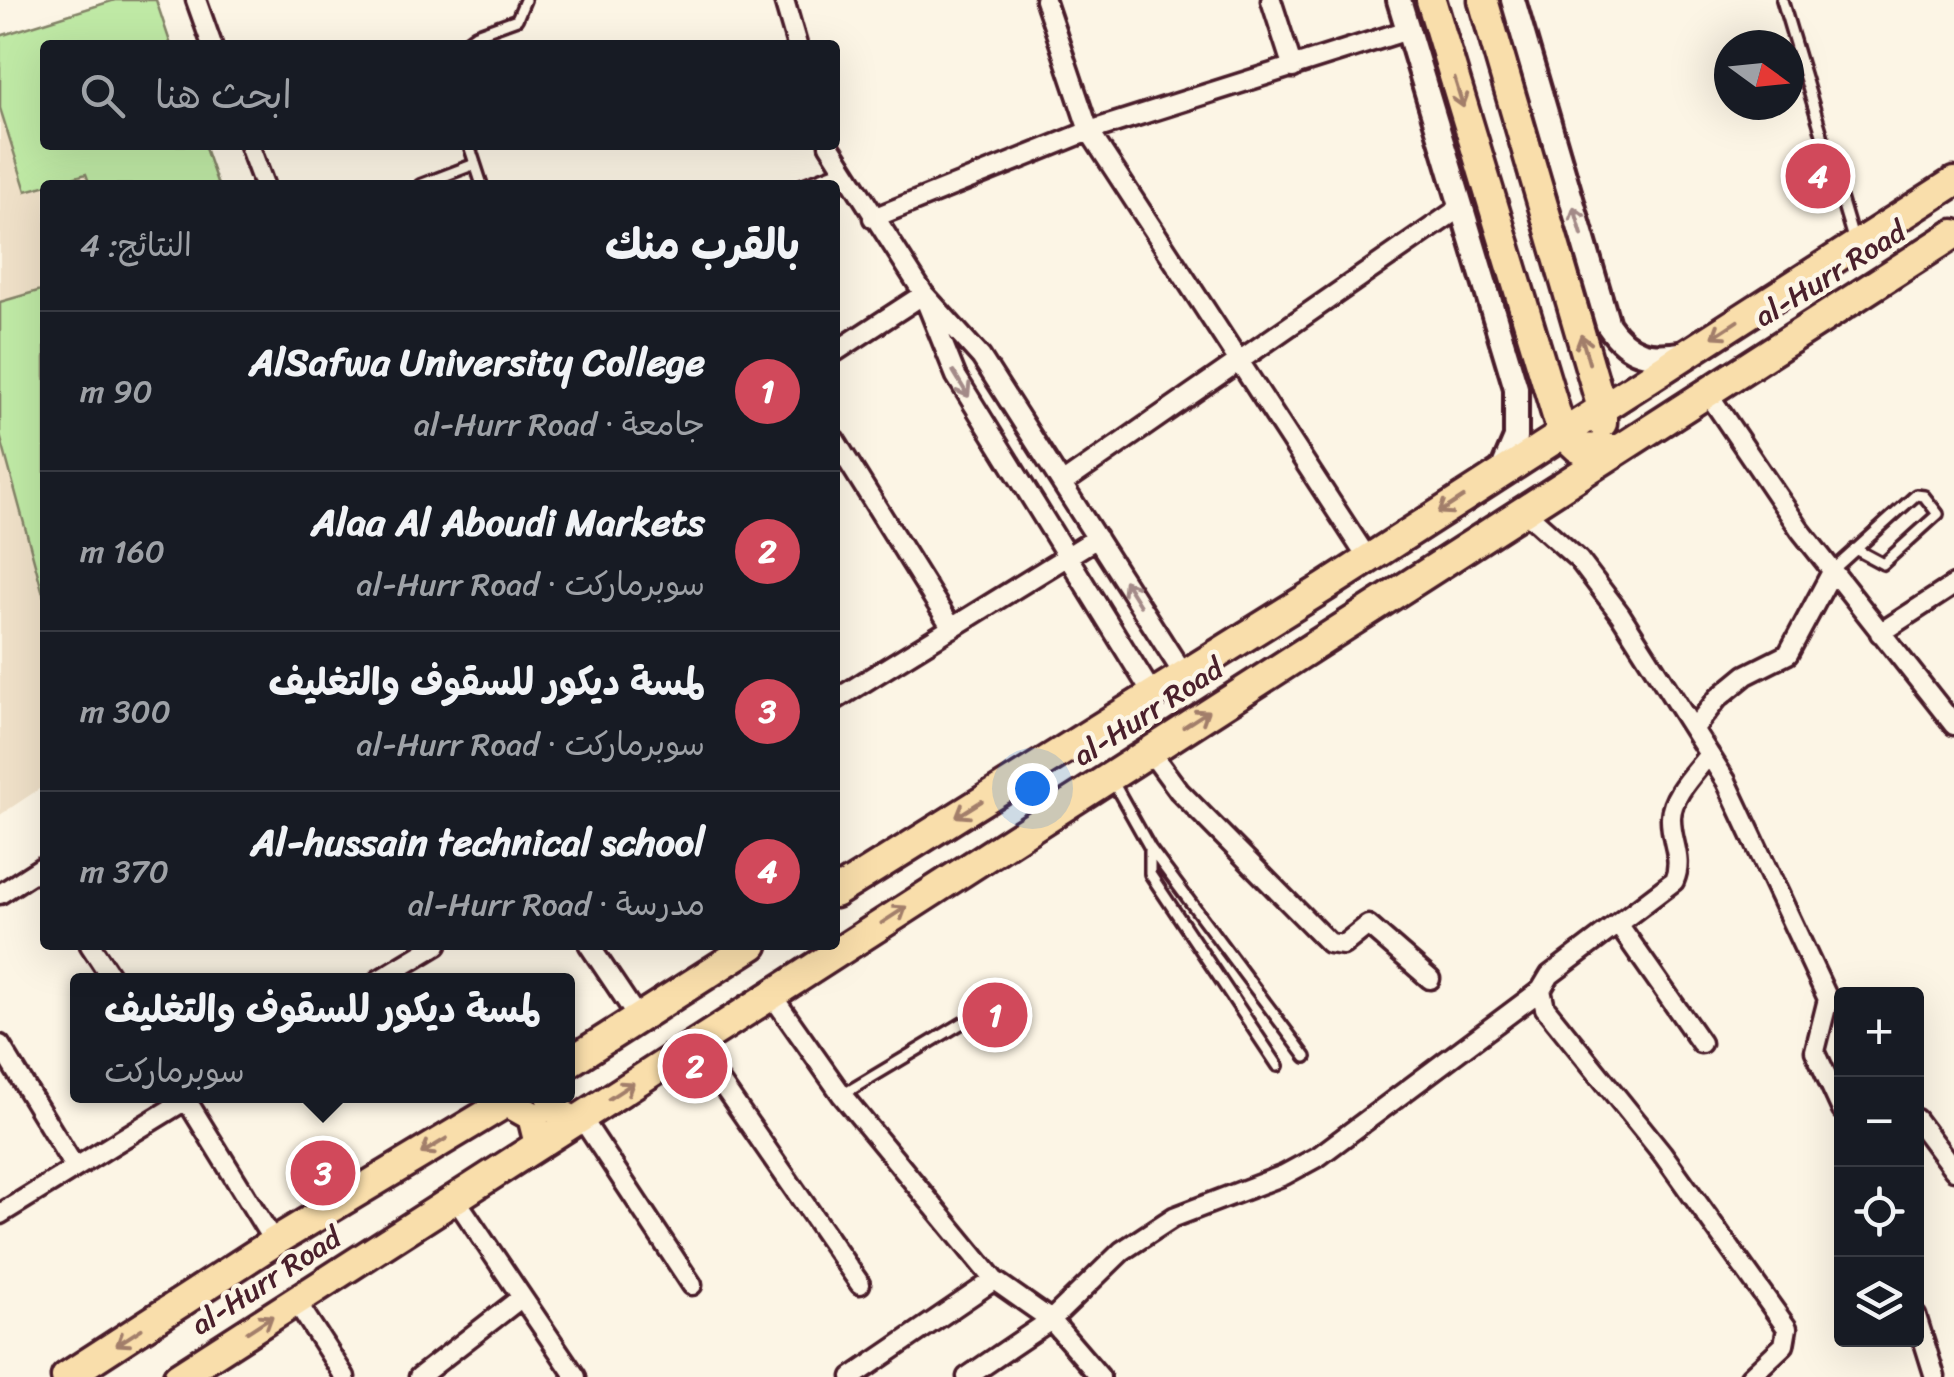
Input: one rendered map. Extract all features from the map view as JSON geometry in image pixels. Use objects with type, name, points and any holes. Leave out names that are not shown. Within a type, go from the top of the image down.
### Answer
[{"type":"main road","points":[[1430,0],[1554,439],[1572,477]]},
{"type":"main road","points":[[1484,0],[1613,426],[1613,446],[1573,446],[1554,439]]},
{"type":"main road","name":"al-Hurr Road","points":[[840,890],[1325,587],[1954,182]]},
{"type":"main road","name":"al-Hurr Road","points":[[178,1377],[1572,477],[1613,446],[1707,392],[1954,234]]},
{"type":"main road","points":[[1820,268],[1818,292],[1834,310]]},
{"type":"main road","points":[[1784,291],[1802,305],[1805,328]]},
{"type":"main road","points":[[1368,559],[1368,582],[1384,598]]},
{"type":"main road","points":[[1325,587],[1344,599],[1349,620]]},
{"type":"main road","points":[[575,1058],[745,950]]},
{"type":"main road","name":"al-Hurr Road","points":[[66,1377],[274,1242],[505,1103]]},
{"type":"main road","points":[[517,1103],[532,1116],[539,1144]]},
{"type":"main road","points":[[554,1103],[557,1110],[577,1119]]},
{"type":"street","points":[[196,0],[210,40]]},
{"type":"street","points":[[784,0],[796,40]]},
{"type":"street","points":[[1045,0],[1089,132],[1368,559]]},
{"type":"street","points":[[1271,0],[1293,68]]},
{"type":"street","points":[[1399,0],[1516,388],[1516,438],[1501,474]]},
{"type":"street","points":[[1513,0],[1608,325],[1619,340],[1646,356],[1688,353]]},
{"type":"street","points":[[873,218],[1089,132],[1408,30]]},
{"type":"street","points":[[251,150],[262,180]]},
{"type":"street","points":[[831,150],[924,294],[981,357],[1184,675]]},
{"type":"street","points":[[1062,484],[1242,363],[1461,207]]},
{"type":"street","points":[[840,349],[924,294]]},
{"type":"street","points":[[924,294],[947,360],[1153,695]]},
{"type":"street","points":[[1707,392],[1832,570],[1954,725]]},
{"type":"street","points":[[840,448],[952,628]]},
{"type":"street","points":[[1522,509],[1578,560],[1695,727],[1755,839],[1834,1007]]},
{"type":"street","points":[[840,693],[1097,538]]},
{"type":"street","points":[[1695,727],[1718,698],[1746,676],[1788,654],[1832,570]]},
{"type":"street","points":[[1880,633],[1954,585]]},
{"type":"street","points":[[1148,750],[1179,791],[1329,944],[1343,945],[1368,925],[1430,979]]},
{"type":"street","points":[[967,1377],[1052,1320],[1122,1250],[1174,1217],[1284,1174],[1319,1156],[1542,990],[1550,975],[1674,882],[1680,866],[1671,817],[1676,800],[1709,754]]},
{"type":"street","points":[[0,894],[40,870]]},
{"type":"street","points":[[1618,924],[1701,1044]]},
{"type":"street","points":[[93,950],[108,973]]},
{"type":"street","points":[[592,950],[638,1018]]},
{"type":"street","points":[[386,973],[407,952]]},
{"type":"street","points":[[1542,990],[1545,1008],[1662,1152],[1786,1328],[1784,1345],[1750,1377]]},
{"type":"street","points":[[772,994],[842,1094],[994,1280],[1052,1320],[1100,1377]]},
{"type":"street","points":[[1828,999],[1815,1050],[1834,1092]]},
{"type":"street","points":[[694,1044],[860,1284]]},
{"type":"street","points":[[0,1045],[75,1168]]},
{"type":"street","points":[[0,1214],[178,1103]]},
{"type":"street","points":[[192,1103],[274,1242]]},
{"type":"street","points":[[577,1119],[692,1285]]},
{"type":"street","points":[[1924,1130],[1954,1170]]},
{"type":"street","points":[[455,1198],[576,1377]]},
{"type":"street","points":[[852,1377],[994,1280]]},
{"type":"street","points":[[419,1377],[522,1297]]},
{"type":"street","points":[[296,1301],[345,1377]]},
{"type":"street","points":[[1924,1342],[1935,1377]]},
{"type":"lane","points":[[468,40],[517,19],[526,0]]},
{"type":"lane","points":[[1782,0],[1855,245]]},
{"type":"lane","points":[[471,150],[481,180]]},
{"type":"lane","points":[[433,180],[476,164]]},
{"type":"lane","points":[[815,180],[843,170]]},
{"type":"lane","points":[[1832,570],[1916,495],[1924,496],[1938,514],[1883,564],[1856,549]]},
{"type":"lane","points":[[1109,776],[1150,848],[1306,1056]]},
{"type":"lane","points":[[1150,848],[1150,874],[1278,1066]]},
{"type":"lane","points":[[842,1094],[991,1006]]},
{"type":"shaded area","points":[[115,0],[156,0],[169,40],[40,40],[40,150],[206,150],[216,180],[40,180],[40,788],[0,815],[0,36]]},
{"type":"green space","points":[[115,0],[156,0],[169,40],[40,40],[40,150],[206,150],[216,180],[88,180],[86,174],[65,180],[40,180],[40,187],[26,191],[0,108],[0,36]]},
{"type":"green space","points":[[40,290],[40,583],[0,435],[0,302]]},
{"type":"place","name":"Al-hussain technical school","points":[[1818,176]]},
{"type":"place","name":"AlSafwa University College","points":[[995,1015]]},
{"type":"place","name":"Alaa Al Aboudi Markets","points":[[695,1066]]},
{"type":"place","name":"لمسة ديكور للسقوف والتغليف","points":[[323,1173]]}]
